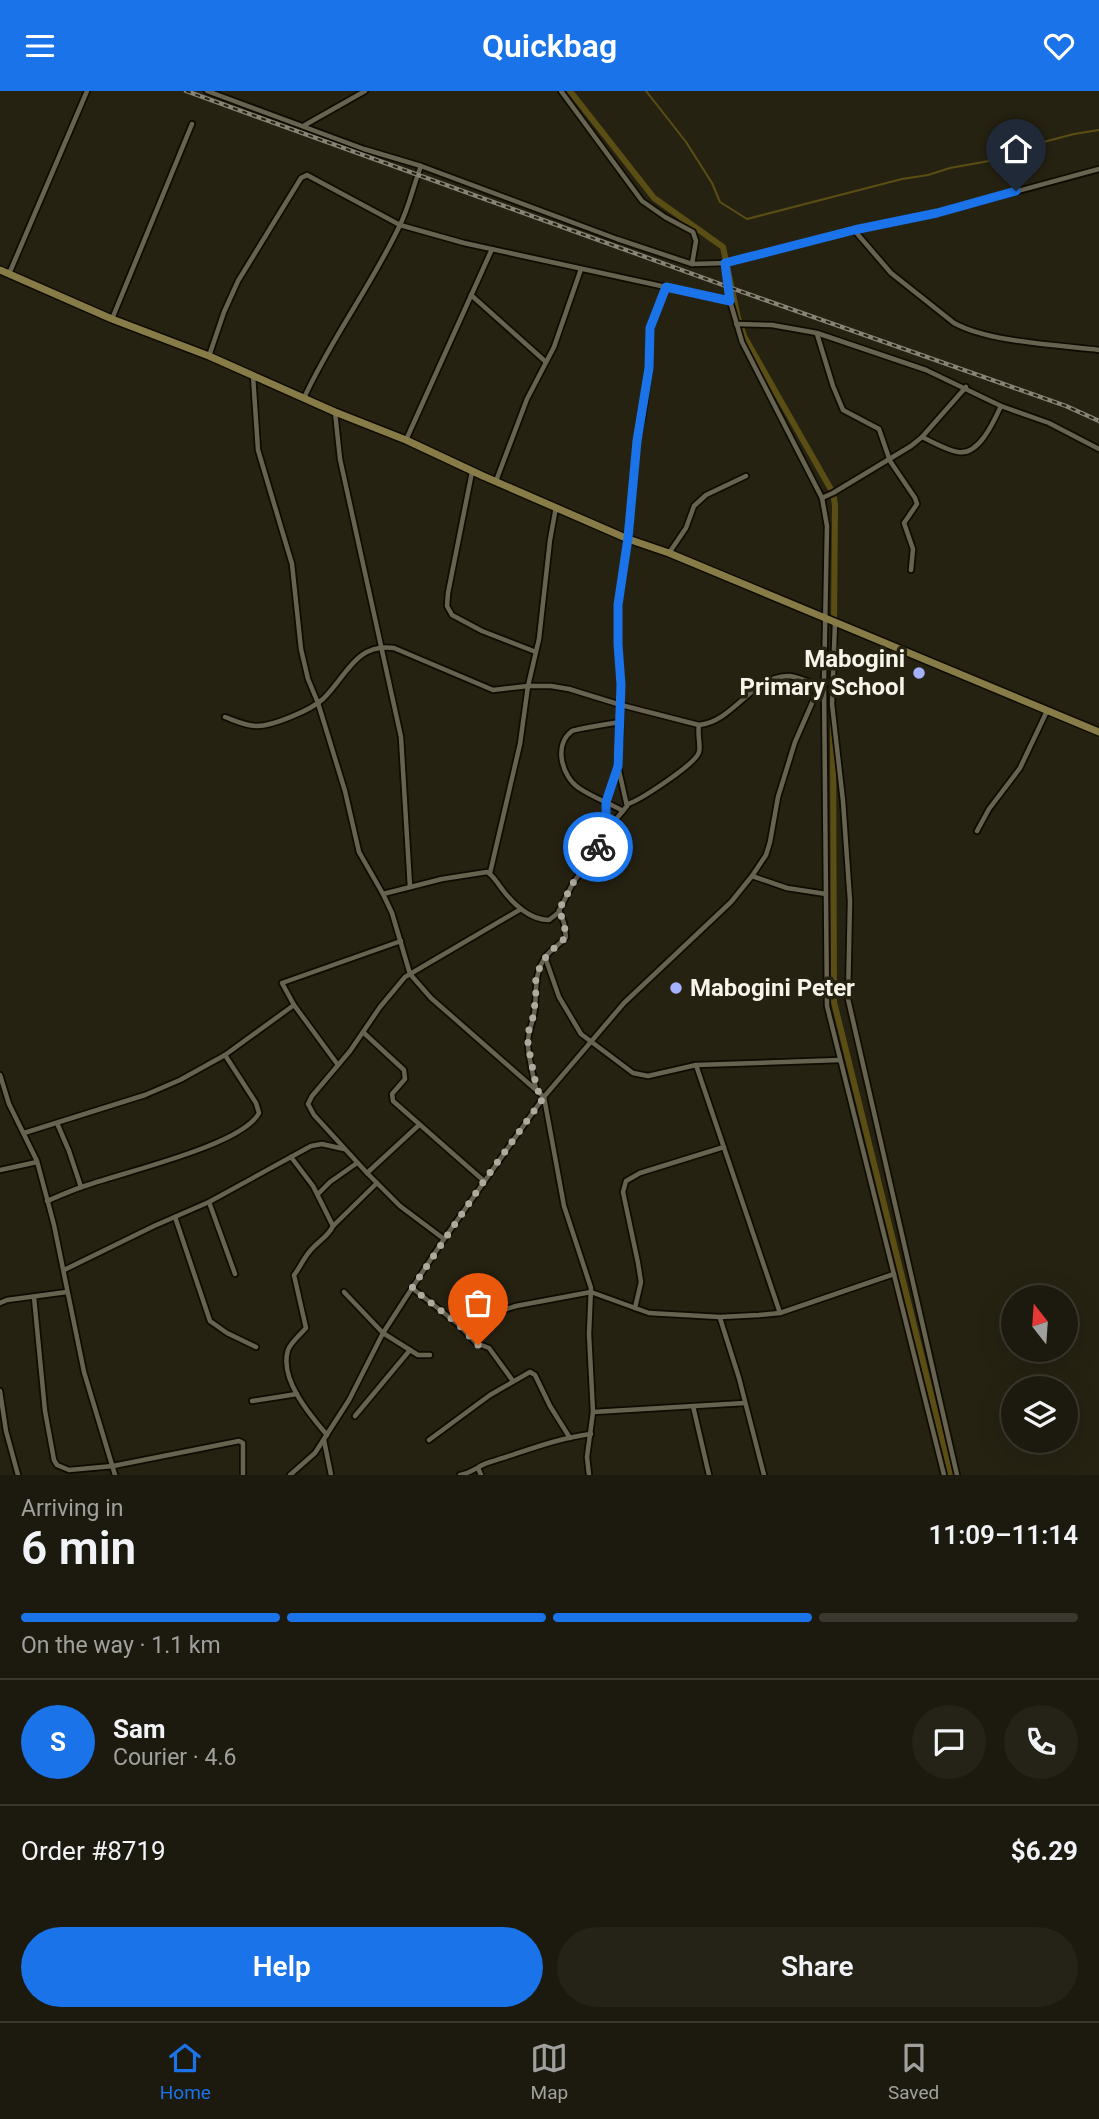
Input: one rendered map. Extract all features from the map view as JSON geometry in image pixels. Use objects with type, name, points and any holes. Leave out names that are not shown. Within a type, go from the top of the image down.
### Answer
[{"type":"street","points":[[9,274],[87,91]]},
{"type":"street","points":[[207,91],[692,264],[725,263],[854,230],[937,213],[1099,169]]},
{"type":"street","points":[[304,126],[365,91]]},
{"type":"street","points":[[561,91],[642,201],[693,232],[696,241],[692,264]]},
{"type":"street","points":[[112,319],[192,124]]},
{"type":"street","points":[[304,398],[317,369],[343,329],[400,225],[421,166]]},
{"type":"street","points":[[209,356],[237,281],[304,176],[311,176],[400,225],[492,249],[730,301]]},
{"type":"street","points":[[854,230],[891,272],[965,329],[1006,338],[1099,350]]},
{"type":"street","points":[[407,440],[492,249]]},
{"type":"street","points":[[725,263],[730,301],[739,324],[742,342],[822,498],[827,526],[823,684],[827,1006],[944,1475]]},
{"type":"street","points":[[496,481],[527,398],[554,347],[581,269]]},
{"type":"street","points":[[0,270],[407,440],[628,538],[1099,732]]},
{"type":"street","points":[[628,804],[617,753],[621,705],[618,605],[628,538],[637,441],[649,368],[650,328],[666,287]]},
{"type":"street","points":[[471,295],[546,362]]},
{"type":"street","points":[[739,324],[772,325],[817,333],[926,370],[1001,406],[1049,423],[1099,449]]},
{"type":"street","points":[[817,333],[843,410],[879,429],[890,461],[916,502],[915,509],[905,523],[913,549],[911,571]]},
{"type":"street","points":[[253,376],[258,450],[292,564],[299,642],[349,807],[359,852],[383,894],[410,974],[431,998],[544,1097],[564,1206],[591,1292],[589,1334],[593,1412],[587,1457],[589,1475]]},
{"type":"street","points":[[822,498],[902,454],[922,437],[966,387]]},
{"type":"street","points":[[922,437],[959,452],[972,450],[991,427],[1001,406]]},
{"type":"street","points":[[335,412],[340,459],[401,737],[410,887]]},
{"type":"street","points":[[473,471],[448,593],[449,611],[482,631],[536,652]]},
{"type":"street","points":[[669,553],[686,529],[694,506],[706,495],[746,476]]},
{"type":"street","points":[[490,873],[520,744],[556,506]]},
{"type":"street","points":[[835,622],[832,704],[843,801],[849,901],[848,999],[957,1475]]},
{"type":"street","points":[[225,717],[244,725],[258,726],[276,722],[318,703],[358,656],[380,646],[394,648],[492,690],[528,686],[569,689],[699,725],[722,716],[763,683],[775,678],[792,676],[823,684]]},
{"type":"street","points":[[290,1475],[315,1453],[326,1437],[349,1400],[383,1333],[444,1239],[544,1097],[624,1003],[731,902],[752,876],[766,855],[778,797],[795,742],[823,684]]},
{"type":"street","points":[[977,831],[989,809],[1022,765],[1047,711]]},
{"type":"street","points":[[620,722],[574,730],[566,739],[561,754],[563,766],[572,782],[580,789],[623,811]]},
{"type":"street","points":[[383,894],[480,872],[490,873],[521,909],[548,921],[556,916],[573,883],[628,804],[680,771],[697,756],[699,725]]},
{"type":"street","points":[[606,834],[606,802],[618,766]]},
{"type":"street","points":[[752,876],[787,888],[826,894]]},
{"type":"street","points":[[444,1239],[400,1206],[344,1149],[314,1115],[308,1104],[402,981],[521,909]]},
{"type":"street","points":[[537,1090],[528,1033],[533,1017],[536,979],[545,957],[566,937],[559,910]]},
{"type":"street","points":[[338,1065],[281,985],[283,982],[401,941]]},
{"type":"street","points":[[545,957],[559,997],[576,1027],[590,1042],[640,1076],[696,1065],[840,1060]]},
{"type":"street","points":[[24,1133],[163,1088],[225,1055],[294,1005]]},
{"type":"street","points":[[364,1033],[404,1070],[405,1079],[392,1094],[392,1100],[484,1181]]},
{"type":"street","points":[[47,1201],[80,1187],[205,1147],[234,1134],[257,1118],[259,1113],[256,1103],[225,1055]]},
{"type":"street","points":[[696,1065],[780,1313]]},
{"type":"street","points":[[0,1075],[9,1104],[37,1161],[64,1270],[84,1372],[115,1475]]},
{"type":"street","points":[[57,1123],[80,1187]]},
{"type":"street","points":[[367,1173],[419,1125]]},
{"type":"street","points":[[64,1270],[209,1202],[316,1144],[344,1149]]},
{"type":"street","points":[[635,1308],[640,1282],[623,1192],[626,1181],[640,1173],[724,1147]]},
{"type":"street","points":[[291,1157],[318,1194],[333,1226]]},
{"type":"street","points":[[0,1170],[37,1161]]},
{"type":"street","points":[[318,1194],[357,1163]]},
{"type":"street","points":[[331,1475],[326,1437],[297,1394],[289,1375],[287,1357],[290,1346],[306,1326],[294,1275],[312,1248],[327,1236],[333,1226],[377,1183]]},
{"type":"street","points":[[209,1202],[235,1274]]},
{"type":"street","points":[[175,1217],[209,1321],[256,1347]]},
{"type":"street","points":[[458,1324],[516,1306],[591,1292],[649,1313],[720,1317],[780,1313],[894,1274]]},
{"type":"street","points":[[412,1288],[458,1324],[476,1343],[490,1348],[513,1381]]},
{"type":"street","points":[[0,1303],[67,1292]]},
{"type":"street","points":[[344,1292],[383,1333],[419,1356],[430,1355]]},
{"type":"street","points":[[34,1297],[45,1411],[57,1465],[69,1470],[113,1466],[239,1441],[243,1443],[243,1475]]},
{"type":"street","points":[[720,1317],[764,1475]]},
{"type":"street","points":[[355,1416],[410,1350]]},
{"type":"street","points":[[429,1440],[456,1419],[530,1372],[536,1375],[569,1438]]},
{"type":"street","points":[[0,1391],[6,1431],[18,1475]]},
{"type":"street","points":[[253,1401],[297,1394]]},
{"type":"street","points":[[593,1412],[745,1403]]},
{"type":"street","points":[[693,1406],[709,1475]]},
{"type":"street","points":[[460,1475],[490,1462],[591,1434]]},
{"type":"street","points":[[478,1468],[481,1475]]},
{"type":"waterway","points":[[570,91],[654,198],[723,247],[744,336],[833,493],[834,625]]},
{"type":"waterway","points":[[646,91],[686,142],[712,183],[720,202],[747,219],[902,179],[989,161],[1032,145],[1099,130]]},
{"type":"waterway","points":[[833,723],[834,1002],[951,1475]]},
{"type":"railway","points":[[186,91],[1066,406],[1099,421]]},
{"type":"way so far","points":[[478,1345],[458,1324],[412,1288],[544,1097],[537,1090],[528,1045],[536,979],[547,955],[566,937],[559,910],[573,883],[598,847]]},
{"type":"place","name":"Mabogini Primary School","points":[[919,673]]},
{"type":"place","name":"Mabogini Peter","points":[[676,988]]},
{"type":"route","points":[[598,847],[606,834],[606,802],[618,766],[621,685],[618,605],[628,538],[637,441],[649,368],[650,328],[666,287],[730,301],[725,263],[854,230],[937,213],[1016,191]]}]
